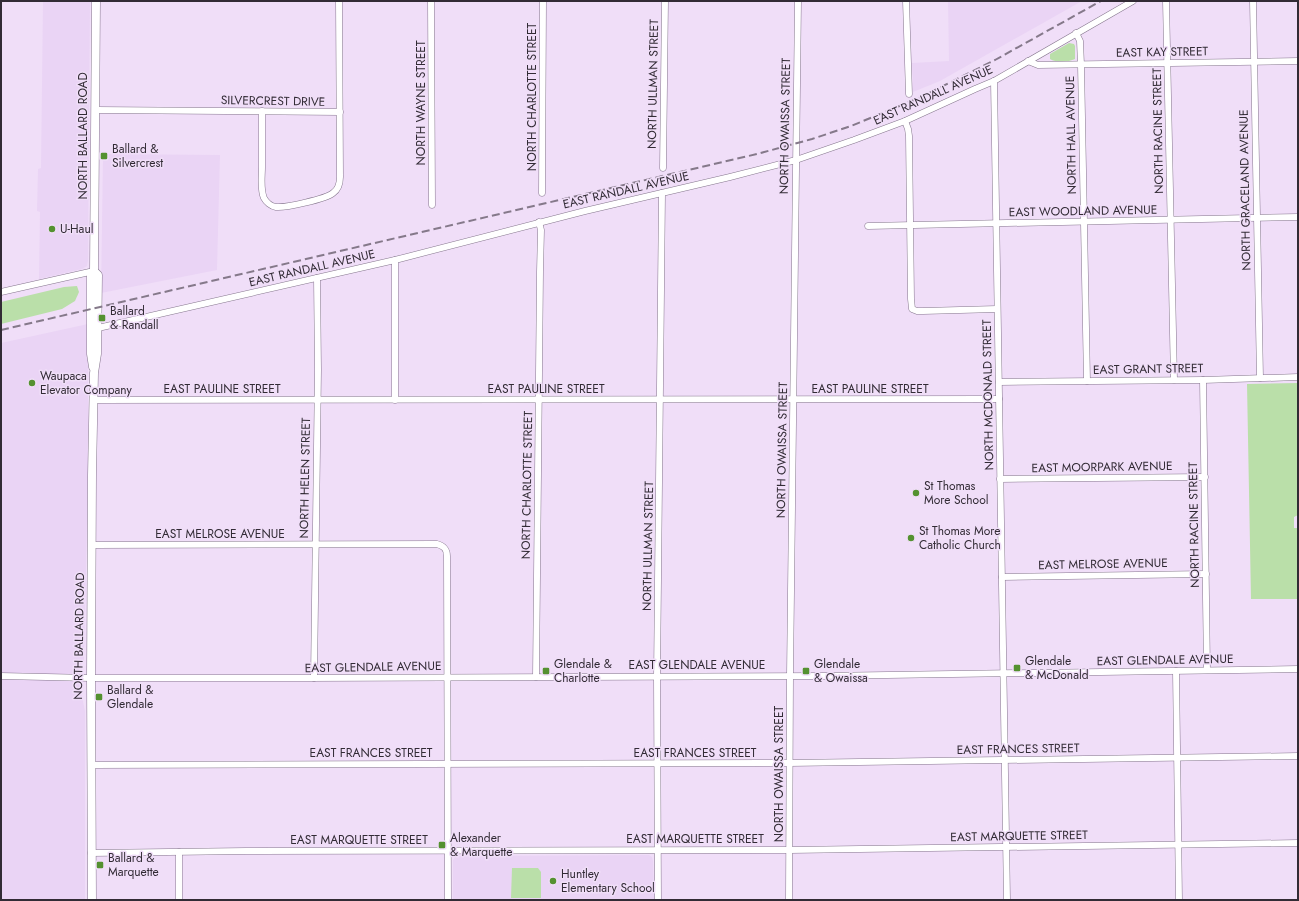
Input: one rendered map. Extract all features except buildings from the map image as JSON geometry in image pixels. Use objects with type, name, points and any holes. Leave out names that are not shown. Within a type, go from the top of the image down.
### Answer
[{"type":"main road","name":"NORTH BALLARD ROAD","points":[[94,373],[91,354],[91,275],[94,271],[96,1]]},
{"type":"main road","name":"NORTH BALLARD ROAD","points":[[92,900],[90,678],[93,400],[94,373],[98,354],[98,275],[94,271]]},
{"type":"street","name":"SILVERCREST DRIVE","points":[[96,110],[340,112],[339,1]]},
{"type":"street","name":"NORTH WAYNE STREET","points":[[431,1],[432,205]]},
{"type":"street","name":"NORTH CHARLOTTE STREET","points":[[542,193],[543,1]]},
{"type":"street","name":"NORTH ULLMAN STREET","points":[[663,168],[665,1]]},
{"type":"street","name":"NORTH OWAISSA STREET","points":[[789,900],[789,763],[798,1]]},
{"type":"street","points":[[906,1],[908,94]]},
{"type":"street","name":"EAST RANDALL AVENUE","points":[[98,328],[395,260],[540,222],[796,160],[905,121],[975,88],[994,82],[1133,1]]},
{"type":"street","name":"NORTH RACINE STREET","points":[[1166,1],[1174,380]]},
{"type":"street","name":"NORTH GRACELAND AVENUE","points":[[1253,1],[1260,378]]},
{"type":"street","name":"NORTH HALL AVENUE","points":[[1076,33],[1080,41],[1081,64],[1087,381]]},
{"type":"street","name":"EAST KAY STREET","points":[[1028,61],[1038,65],[1298,61]]},
{"type":"street","name":"NORTH MCDONALD STREET","points":[[994,82],[1007,900]]},
{"type":"street","points":[[262,111],[263,193],[266,201],[277,207],[319,199],[334,193],[338,189],[340,183],[340,112]]},
{"type":"street","points":[[905,121],[909,136],[912,307],[914,310],[924,311],[998,309]]},
{"type":"street","name":"NORTH ULLMAN STREET","points":[[658,900],[657,677],[662,193]]},
{"type":"street","name":"EAST WOODLAND AVENUE","points":[[868,226],[1298,217]]},
{"type":"street","name":"NORTH CHARLOTTE STREET","points":[[536,677],[540,222]]},
{"type":"street","points":[[395,260],[395,400]]},
{"type":"street","points":[[1,292],[94,271]]},
{"type":"street","name":"NORTH HELEN STREET","points":[[314,678],[317,278]]},
{"type":"street","name":"EAST GRANT STREET","points":[[999,382],[1203,380],[1298,377]]},
{"type":"street","name":"NORTH RACINE STREET","points":[[1203,380],[1207,670]]},
{"type":"street","name":"EAST PAULINE STREET","points":[[93,400],[999,399]]},
{"type":"street","name":"EAST MOORPARK AVENUE","points":[[1000,479],[1205,477]]},
{"type":"street","name":"EAST MELROSE AVENUE","points":[[92,545],[437,544],[443,546],[447,551],[447,677]]},
{"type":"street","name":"EAST MELROSE AVENUE","points":[[1002,577],[1206,574]]},
{"type":"street","name":"EAST GLENDALE AVENUE","points":[[1,676],[90,678],[657,677],[1003,674],[1298,669]]},
{"type":"street","points":[[1176,671],[1180,900]]},
{"type":"street","points":[[447,677],[448,900]]},
{"type":"street","name":"EAST FRANCES STREET","points":[[91,765],[657,764],[1298,756]]},
{"type":"street","name":"EAST MARQUETTE STREET","points":[[91,853],[790,850],[1298,843]]},
{"type":"street","points":[[179,852],[179,900]]},
{"type":"shaded area","points":[[43,1],[90,1],[88,261],[87,266],[82,269],[39,279],[40,212],[37,211],[38,169],[41,168]]},
{"type":"shaded area","points":[[948,1],[1082,1],[940,81],[913,92],[912,63],[949,61]]},
{"type":"shaded area","points":[[103,154],[220,155],[217,270],[101,293]]},
{"type":"shaded area","points":[[88,324],[88,476],[84,660],[79,667],[81,692],[85,711],[85,900],[1,900],[1,343]]},
{"type":"shaded area","name":"Huntley Elementary School","points":[[649,855],[652,857],[653,861],[654,900],[453,900],[453,860],[456,856]]},
{"type":"green space","points":[[1069,43],[1074,44],[1075,46],[1075,59],[1062,62],[1050,59],[1050,54]]},
{"type":"green space","points":[[77,286],[79,292],[75,301],[62,309],[1,324],[1,302],[64,287]]},
{"type":"green space","points":[[1298,383],[1298,515],[1294,517],[1294,528],[1298,528],[1298,599],[1251,599],[1247,384]]},
{"type":"green space","points":[[512,868],[538,868],[541,872],[541,898],[511,898]]},
{"type":"railway","points":[[1,330],[757,154],[812,139],[851,126],[919,98],[995,60],[1101,1]]},
{"type":"place","name":"Ballard & Silvercrest","points":[[104,156]]},
{"type":"place","name":"U-Haul","points":[[52,229]]},
{"type":"place","name":"Ballard & Randall","points":[[102,318]]},
{"type":"place","name":"Waupaca Elevator Company","points":[[32,383]]},
{"type":"place","name":"St Thomas More School","points":[[916,493]]},
{"type":"place","name":"St Thomas More Catholic Church","points":[[911,538]]},
{"type":"place","name":"Glendale & McDonald","points":[[1017,668]]},
{"type":"place","name":"Glendale & Charlotte","points":[[546,671]]},
{"type":"place","name":"Glendale & Owaissa","points":[[806,671]]},
{"type":"place","name":"Ballard & Glendale","points":[[99,697]]},
{"type":"place","name":"Alexander & Marquette","points":[[442,845]]},
{"type":"place","name":"Ballard & Marquette","points":[[100,865]]},
{"type":"place","name":"Huntley Elementary School","points":[[553,881]]}]
